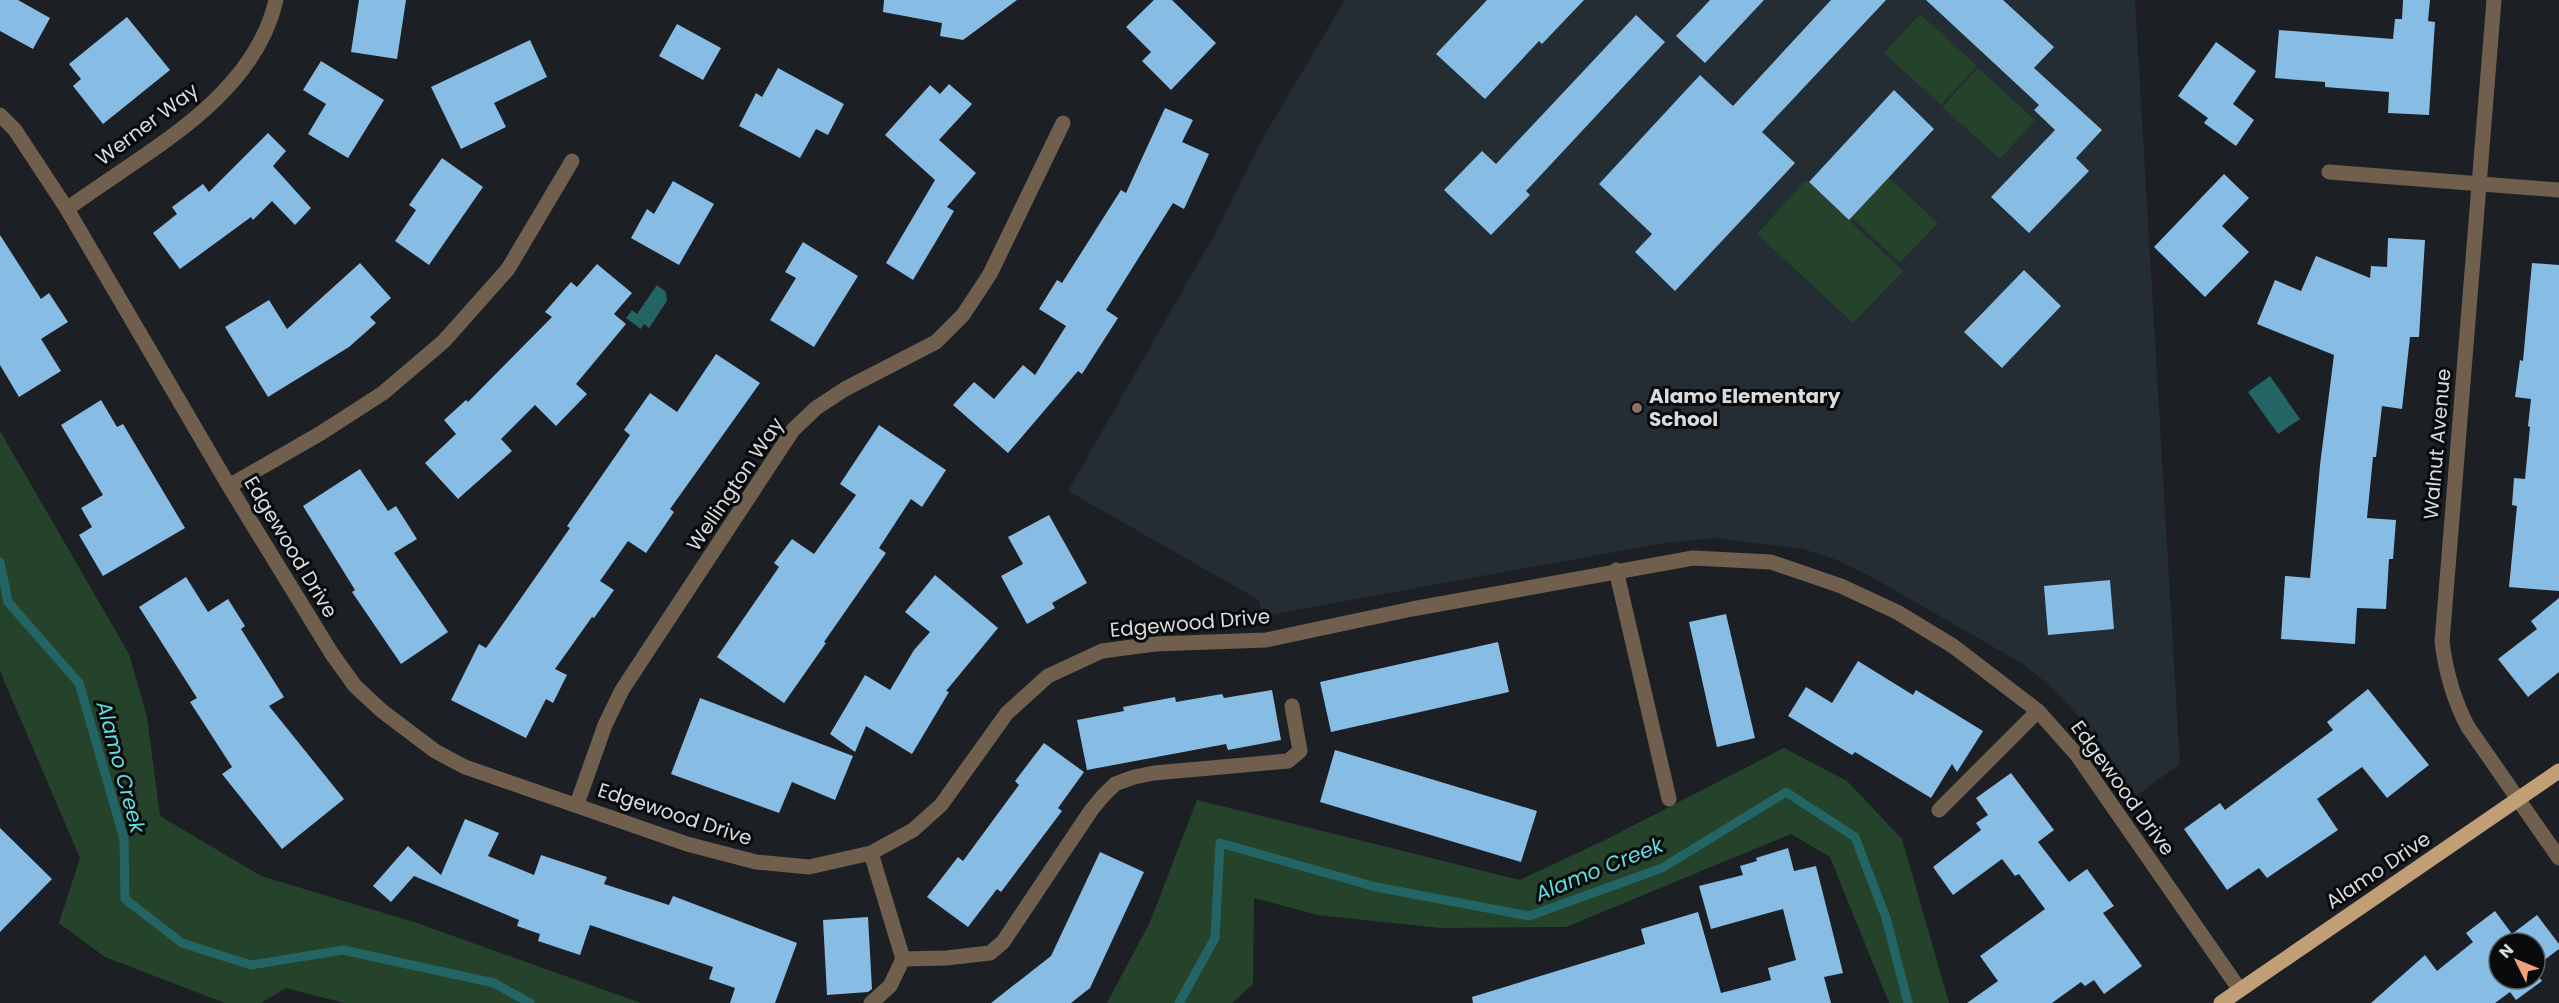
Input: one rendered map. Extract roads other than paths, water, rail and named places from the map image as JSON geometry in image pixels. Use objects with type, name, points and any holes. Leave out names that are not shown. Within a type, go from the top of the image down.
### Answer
[{"type":"main road","name":"Alamo Drive","points":[[2221,1003],[2559,771]]},
{"type":"street","name":"Werner Way","points":[[67,209],[203,112],[239,76],[257,49],[271,20],[276,0]]},
{"type":"street","name":"Walnut Avenue","points":[[2494,0],[2442,642],[2445,670],[2456,705],[2559,858]]},
{"type":"street","name":"Edgewood Drive","points":[[0,116],[15,130],[67,209],[229,486],[332,654],[355,686],[382,711],[435,751],[465,767],[687,844],[756,862],[809,867],[871,853],[913,830],[941,804],[1007,713],[1048,676],[1102,651],[1155,644],[1266,640],[1412,609],[1616,570],[1693,558],[1772,562],[1841,586],[1897,612],[1953,646],[2038,711],[2077,755],[2240,990]]},
{"type":"street","name":"Wellington Way","points":[[577,804],[605,725],[622,690],[794,430],[816,408],[845,389],[904,361],[936,342],[963,315],[990,274],[1063,123]]},
{"type":"street","points":[[229,486],[321,434],[383,393],[444,341],[508,269],[572,161]]},
{"type":"street","points":[[2329,172],[2559,190]]},
{"type":"street","points":[[1616,570],[1669,799]]},
{"type":"street","points":[[903,959],[946,958],[990,953],[1003,942],[1092,809],[1115,784],[1154,772],[1280,763],[1295,757],[1300,751],[1300,742],[1292,706]]},
{"type":"street","points":[[1940,810],[2038,711]]},
{"type":"street","points":[[870,1003],[890,986],[903,959],[871,853]]},
{"type":"water","points":[[657,285],[666,292],[667,301],[649,328],[644,324],[641,329],[626,318],[632,310],[637,314]]},
{"type":"water","points":[[2270,376],[2300,419],[2278,434],[2248,392]]},
{"type":"waterway","name":"Alamo Creek","points":[[0,562],[8,602],[79,683],[124,839],[125,899],[182,943],[251,965],[343,950],[494,983],[530,1003]]},
{"type":"waterway","name":"Alamo Creek","points":[[1179,1003],[1215,938],[1220,843],[1376,887],[1529,916],[1662,868],[1786,792],[1855,837],[1886,918],[1908,1003]]},
{"type":"place","name":"Alamo Elementary School","points":[[1637,408]]}]
